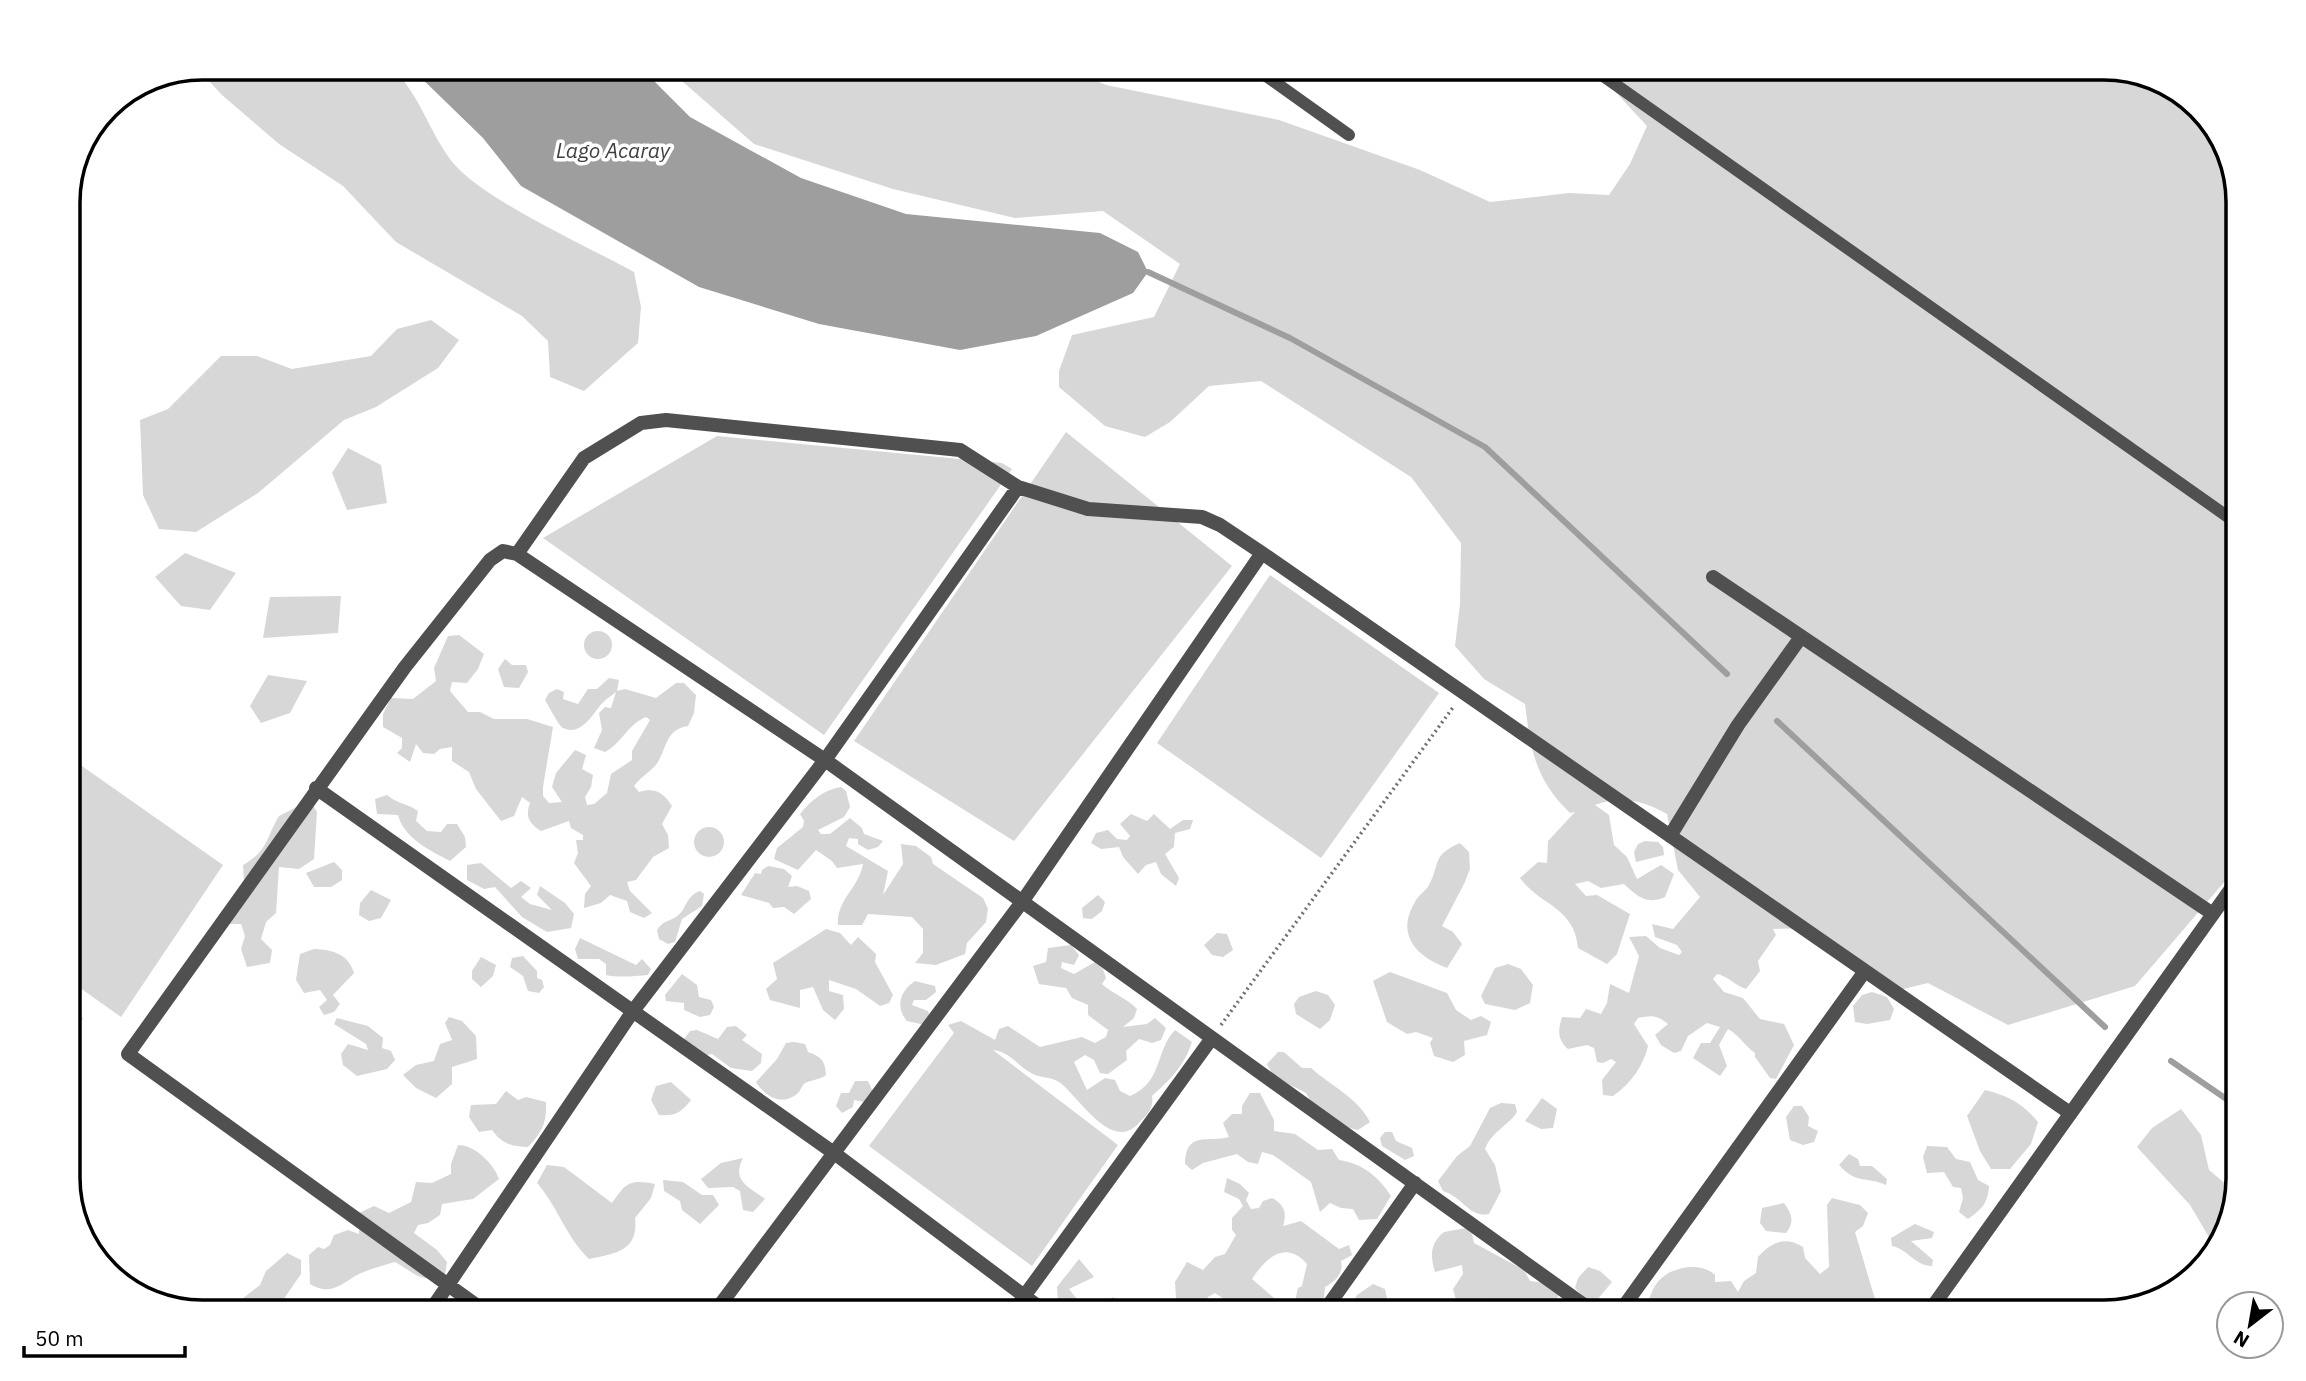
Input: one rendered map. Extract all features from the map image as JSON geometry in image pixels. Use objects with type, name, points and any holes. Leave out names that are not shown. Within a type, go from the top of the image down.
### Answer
[{"type":"street","points":[[517,554],[584,457],[640,423],[666,420],[960,450],[1018,487],[1088,509],[1202,517],[1220,525],[1262,553],[2070,1113]]},
{"type":"street","points":[[437,1300],[633,1011],[825,760],[1018,487]]},
{"type":"street","points":[[469,1300],[128,1054],[405,667],[490,560],[503,551],[517,554],[825,760],[1577,1300]]},
{"type":"street","points":[[724,1300],[1022,902],[1262,553]]},
{"type":"street","points":[[1713,578],[2213,914]]},
{"type":"street","points":[[1670,836],[1738,725],[1801,637]]},
{"type":"street","points":[[316,788],[834,1153],[1030,1300]]},
{"type":"street","points":[[1937,1300],[2226,896]]},
{"type":"street","points":[[1628,1300],[1865,971]]},
{"type":"street","points":[[1021,1300],[1212,1038]]},
{"type":"street","points":[[1332,1300],[1415,1183]]},
{"type":"lane","points":[[1272,80],[1349,135]]},
{"type":"lane","points":[[1609,80],[2225,515]]},
{"type":"path","points":[[1212,1038],[1464,693]]},
{"type":"shaded area","points":[[208,80],[403,80],[450,159],[464,174],[508,205],[634,272],[641,307],[638,343],[584,391],[550,377],[548,341],[522,316],[396,242],[343,186],[279,144]]},
{"type":"shaded area","points":[[681,80],[1095,80],[1106,85],[1279,120],[1420,170],[1490,202],[1569,193],[1609,195],[1630,164],[1647,126],[1608,84],[1608,80],[2104,80],[2135,85],[2164,97],[2190,116],[2209,142],[2221,171],[2225,195],[2226,880],[2135,986],[2008,1025],[1928,983],[1895,991],[1811,928],[1773,929],[1776,935],[1758,961],[1760,971],[1746,989],[1721,975],[1717,974],[1713,979],[1724,992],[1743,998],[1760,1019],[1784,1024],[1794,1045],[1776,1079],[1770,1078],[1755,1053],[1728,1029],[1719,1045],[1727,1066],[1720,1076],[1693,1058],[1701,1043],[1710,1043],[1720,1027],[1707,1023],[1688,1036],[1681,1051],[1674,1053],[1661,1045],[1655,1035],[1668,1024],[1657,1017],[1647,1016],[1638,1018],[1634,1024],[1648,1046],[1639,1068],[1631,1080],[1613,1096],[1603,1095],[1602,1080],[1616,1062],[1611,1059],[1603,1063],[1597,1062],[1594,1048],[1587,1045],[1568,1049],[1559,1034],[1562,1017],[1580,1018],[1586,1009],[1601,1014],[1607,1003],[1610,984],[1629,993],[1639,956],[1629,937],[1646,936],[1660,948],[1679,955],[1682,952],[1677,945],[1655,937],[1652,924],[1673,929],[1700,897],[1678,870],[1667,814],[1650,806],[1623,800],[1595,805],[1609,815],[1614,845],[1627,857],[1637,879],[1661,865],[1674,874],[1665,897],[1653,900],[1638,896],[1624,884],[1601,888],[1588,881],[1575,884],[1586,896],[1597,895],[1630,914],[1617,954],[1607,964],[1578,948],[1570,923],[1520,878],[1538,862],[1547,863],[1548,841],[1575,812],[1570,813],[1558,800],[1542,776],[1533,750],[1525,704],[1484,679],[1455,646],[1460,604],[1461,543],[1411,477],[1261,381],[1209,386],[1170,422],[1145,437],[1105,426],[1059,387],[1059,371],[1072,335],[1154,317],[1180,264],[1103,211],[1015,218],[893,189],[754,144]]},
{"type":"shaded area","points":[[431,320],[459,340],[438,368],[376,407],[344,420],[258,493],[196,532],[159,529],[143,495],[140,420],[168,409],[221,356],[257,356],[292,369],[371,356],[397,329]]},
{"type":"shaded area","points":[[1066,432],[1232,566],[1014,841],[854,741]]},
{"type":"shaded area","points":[[717,436],[1002,463],[1012,469],[824,735],[543,538]]},
{"type":"shaded area","points":[[348,448],[381,465],[387,503],[347,510],[332,473]]},
{"type":"shaded area","points":[[185,553],[236,573],[210,610],[181,606],[155,577]]},
{"type":"shaded area","points":[[1270,575],[1439,693],[1321,858],[1157,743]]},
{"type":"shaded area","points":[[341,596],[338,633],[263,638],[270,597]]},
{"type":"shaded area","points":[[598,631],[608,635],[612,645],[608,655],[598,659],[588,655],[584,645],[588,635]]},
{"type":"shaded area","points":[[459,635],[484,654],[478,669],[467,683],[452,682],[450,691],[468,712],[480,712],[494,719],[527,719],[553,727],[543,787],[543,796],[549,803],[562,802],[552,787],[556,773],[575,750],[586,755],[582,769],[593,775],[591,787],[585,797],[587,805],[594,804],[607,793],[611,774],[632,760],[632,751],[650,720],[646,717],[640,720],[605,752],[594,748],[602,730],[599,713],[605,707],[611,708],[616,692],[589,720],[575,730],[563,728],[556,719],[545,700],[549,693],[557,689],[564,692],[563,699],[578,704],[588,689],[597,689],[609,678],[619,680],[617,691],[625,689],[656,698],[676,683],[684,683],[696,695],[694,713],[688,726],[674,732],[658,762],[634,786],[639,792],[658,792],[672,806],[662,824],[668,835],[669,848],[653,857],[636,880],[627,882],[630,891],[652,913],[644,918],[630,912],[627,901],[610,895],[601,903],[584,908],[585,894],[591,886],[574,863],[578,853],[576,840],[583,840],[583,835],[571,828],[569,821],[541,831],[529,819],[530,803],[522,797],[514,816],[501,821],[476,789],[469,772],[452,761],[452,747],[440,749],[434,754],[423,753],[416,744],[410,762],[397,753],[402,748],[402,738],[383,727],[383,714],[391,698],[413,699],[436,681],[434,668],[448,636]]},
{"type":"shaded area","points":[[505,659],[512,665],[526,665],[528,672],[519,688],[504,687],[498,669]]},
{"type":"shaded area","points":[[268,675],[307,681],[290,713],[261,723],[250,706]]},
{"type":"shaded area","points":[[81,765],[223,865],[121,1017],[81,989]]},
{"type":"shaded area","points":[[841,787],[846,791],[850,807],[844,817],[818,830],[821,834],[830,834],[850,818],[862,828],[864,834],[883,841],[878,847],[868,850],[858,844],[858,839],[849,838],[846,846],[888,871],[883,895],[903,864],[901,844],[916,846],[931,857],[933,864],[983,898],[988,909],[986,922],[967,943],[965,954],[936,965],[915,963],[923,953],[923,929],[912,917],[868,914],[862,925],[838,925],[841,908],[863,864],[837,868],[816,850],[798,870],[774,859],[777,848],[803,827],[804,821],[800,814],[804,809],[824,793]]},
{"type":"shaded area","points":[[387,795],[418,811],[416,821],[427,831],[441,832],[447,824],[457,824],[465,837],[466,847],[450,861],[426,848],[406,830],[398,815],[377,814],[375,799]]},
{"type":"shaded area","points":[[310,800],[317,812],[314,859],[299,869],[279,867],[276,913],[266,922],[261,939],[272,950],[270,963],[247,967],[241,949],[245,936],[241,924],[229,924],[244,882],[243,865],[262,849],[279,816]]},
{"type":"shaded area","points":[[1131,814],[1147,821],[1154,814],[1170,829],[1183,820],[1193,820],[1190,829],[1175,833],[1174,847],[1165,854],[1179,878],[1176,886],[1161,874],[1156,862],[1146,865],[1138,874],[1123,857],[1119,847],[1101,849],[1091,843],[1096,833],[1108,830],[1117,839],[1127,840],[1130,836],[1120,824]]},
{"type":"shaded area","points":[[709,827],[720,831],[724,842],[720,853],[709,857],[698,853],[694,842],[698,831]]},
{"type":"shaded area","points":[[1645,841],[1658,842],[1663,847],[1664,855],[1636,862],[1634,852],[1638,844]]},
{"type":"shaded area","points":[[1460,843],[1469,852],[1470,869],[1442,926],[1453,932],[1462,944],[1447,968],[1418,951],[1408,934],[1407,925],[1409,914],[1418,897],[1429,885],[1438,860]]},
{"type":"shaded area","points":[[334,862],[342,870],[342,880],[331,887],[314,887],[306,873]]},
{"type":"shaded area","points":[[481,863],[511,888],[521,881],[531,888],[521,897],[530,904],[552,910],[537,895],[540,886],[565,903],[574,914],[571,928],[547,932],[522,917],[495,887],[484,889],[467,880],[467,865]]},
{"type":"shaded area","points":[[768,866],[784,869],[792,876],[788,887],[797,886],[809,891],[811,899],[794,914],[784,907],[773,908],[769,903],[741,895],[755,873],[761,874]]},
{"type":"shaded area","points":[[371,890],[391,900],[381,918],[369,921],[359,915],[360,903]]},
{"type":"shaded area","points":[[700,891],[704,894],[702,906],[682,919],[675,942],[668,944],[659,939],[659,927],[680,914],[691,896]]},
{"type":"shaded area","points":[[1098,895],[1105,902],[1102,911],[1092,919],[1083,918],[1082,908]]},
{"type":"shaded area","points":[[826,929],[840,933],[851,945],[858,937],[876,954],[875,962],[893,995],[889,1003],[880,1006],[856,989],[829,980],[829,991],[843,995],[844,1009],[835,1020],[823,1010],[813,987],[800,990],[800,1008],[770,1000],[766,989],[777,979],[773,963]]},
{"type":"shaded area","points":[[1217,933],[1227,934],[1233,950],[1223,957],[1212,955],[1204,945]]},
{"type":"shaded area","points":[[580,938],[636,965],[642,959],[651,969],[648,975],[606,975],[606,964],[599,959],[578,959],[575,949]]},
{"type":"shaded area","points":[[1071,945],[1079,955],[1074,965],[1062,962],[1061,968],[1074,974],[1095,962],[1103,969],[1106,978],[1102,984],[1137,1009],[1134,1018],[1123,1027],[1147,1024],[1155,1018],[1166,1028],[1161,1040],[1152,1043],[1139,1039],[1126,1051],[1127,1060],[1108,1074],[1100,1073],[1094,1060],[1085,1055],[1074,1062],[1087,1090],[1105,1078],[1115,1080],[1120,1091],[1130,1096],[1148,1083],[1175,1030],[1192,1042],[1176,1072],[1152,1096],[1151,1108],[1145,1117],[1128,1131],[1117,1132],[1096,1119],[1059,1082],[1033,1074],[1005,1053],[993,1050],[1118,1145],[1032,1266],[869,1146],[954,1033],[948,1025],[961,1021],[995,1040],[999,1029],[1008,1026],[1040,1047],[1082,1037],[1095,1043],[1106,1037],[1108,1030],[1088,1015],[1088,1005],[1072,998],[1066,988],[1039,984],[1033,966],[1046,962],[1048,948]]},
{"type":"shaded area","points":[[314,949],[327,950],[343,957],[354,973],[333,995],[340,1004],[334,1012],[324,1015],[319,1007],[327,1000],[320,990],[304,993],[296,980],[300,954]]},
{"type":"shaded area","points":[[523,956],[537,971],[537,978],[542,980],[544,987],[539,993],[528,991],[523,976],[510,967],[512,958]]},
{"type":"shaded area","points":[[481,957],[496,965],[493,976],[481,987],[472,979],[472,971]]},
{"type":"shaded area","points":[[1508,964],[1521,969],[1533,985],[1530,1003],[1515,1010],[1485,1004],[1481,996],[1495,968]]},
{"type":"shaded area","points":[[1390,972],[1447,993],[1456,1010],[1471,1020],[1481,1016],[1491,1022],[1487,1035],[1464,1041],[1465,1055],[1453,1062],[1434,1056],[1430,1043],[1433,1038],[1416,1032],[1407,1034],[1387,1022],[1373,981]]},
{"type":"shaded area","points":[[682,974],[697,985],[699,997],[711,1000],[714,1007],[710,1015],[700,1017],[684,1010],[684,1003],[666,1001],[665,995]]},
{"type":"shaded area","points":[[915,981],[935,986],[936,992],[926,1000],[914,1000],[912,1005],[928,1011],[931,1018],[925,1025],[907,1021],[901,1010],[903,994]]},
{"type":"shaded area","points":[[1316,991],[1328,995],[1335,1005],[1330,1020],[1320,1029],[1296,1014],[1294,1004],[1299,997]]},
{"type":"shaded area","points":[[1872,992],[1887,997],[1894,1009],[1890,1020],[1867,1024],[1855,1022],[1853,1006],[1862,995]]},
{"type":"shaded area","points":[[449,1017],[462,1021],[476,1036],[477,1059],[452,1067],[452,1084],[436,1098],[416,1088],[403,1075],[416,1065],[434,1061],[440,1044],[452,1040],[445,1023]]},
{"type":"shaded area","points":[[337,1018],[368,1026],[383,1038],[382,1048],[391,1051],[395,1060],[387,1069],[357,1076],[343,1065],[341,1054],[348,1044],[368,1050],[366,1044],[334,1024]]},
{"type":"shaded area","points":[[736,1026],[747,1035],[742,1040],[762,1054],[761,1063],[752,1071],[731,1068],[712,1054],[703,1056],[684,1039],[690,1031],[697,1030],[718,1039],[727,1027]]},
{"type":"shaded area","points":[[786,1043],[805,1044],[808,1052],[822,1060],[826,1075],[805,1083],[792,1097],[780,1100],[769,1096],[756,1082],[777,1059]]},
{"type":"shaded area","points":[[1278,1052],[1284,1052],[1302,1068],[1311,1068],[1343,1092],[1365,1113],[1370,1122],[1358,1130],[1328,1117],[1306,1093],[1279,1079],[1270,1070],[1267,1064]]},
{"type":"shaded area","points":[[855,1081],[868,1081],[873,1092],[864,1102],[854,1100],[853,1107],[842,1113],[836,1106],[841,1093],[849,1093]]},
{"type":"shaded area","points":[[671,1082],[691,1100],[677,1113],[659,1115],[651,1100],[656,1086]]},
{"type":"shaded area","points":[[1985,1090],[2014,1101],[2038,1122],[2031,1144],[2010,1169],[1991,1169],[1980,1151],[1967,1116]]},
{"type":"shaded area","points":[[506,1091],[518,1100],[526,1097],[546,1102],[543,1127],[528,1147],[507,1143],[492,1130],[479,1132],[469,1117],[471,1105],[496,1104]]},
{"type":"shaded area","points":[[1250,1093],[1260,1093],[1274,1120],[1274,1131],[1295,1134],[1318,1150],[1332,1149],[1339,1160],[1355,1164],[1375,1177],[1391,1196],[1377,1219],[1359,1220],[1353,1209],[1330,1203],[1320,1212],[1311,1182],[1273,1155],[1262,1152],[1258,1164],[1248,1162],[1237,1154],[1203,1163],[1192,1170],[1185,1164],[1186,1153],[1194,1142],[1229,1137],[1223,1123],[1232,1114],[1242,1114],[1242,1106]]},
{"type":"shaded area","points":[[1542,1098],[1557,1109],[1553,1128],[1541,1129],[1525,1121]]},
{"type":"shaded area","points":[[1501,1103],[1515,1104],[1517,1112],[1485,1149],[1495,1165],[1501,1191],[1489,1214],[1476,1213],[1443,1191],[1438,1181],[1457,1156],[1470,1146],[1490,1108]]},
{"type":"shaded area","points":[[1794,1106],[1802,1106],[1809,1117],[1808,1126],[1818,1131],[1814,1142],[1803,1145],[1790,1140],[1786,1117]]},
{"type":"shaded area","points":[[2181,1109],[2201,1135],[2209,1170],[2225,1184],[2221,1210],[2210,1238],[2190,1205],[2137,1147],[2152,1128]]},
{"type":"shaded area","points":[[1385,1132],[1392,1132],[1396,1141],[1412,1148],[1414,1156],[1405,1160],[1382,1146],[1380,1138]]},
{"type":"shaded area","points":[[458,1145],[471,1148],[483,1156],[499,1179],[473,1199],[442,1204],[440,1215],[428,1223],[418,1225],[414,1233],[437,1250],[447,1262],[445,1275],[423,1278],[395,1262],[361,1273],[335,1288],[323,1289],[310,1284],[309,1255],[318,1247],[324,1249],[330,1245],[334,1235],[348,1230],[359,1234],[359,1213],[374,1206],[389,1213],[411,1202],[416,1182],[432,1183],[451,1174],[451,1164]]},
{"type":"shaded area","points":[[1927,1146],[1947,1147],[1956,1159],[1970,1162],[1978,1180],[1989,1186],[1983,1205],[1968,1219],[1959,1212],[1963,1198],[1961,1188],[1953,1187],[1944,1172],[1927,1173],[1923,1157]]},
{"type":"shaded area","points":[[1849,1154],[1858,1159],[1860,1166],[1872,1166],[1887,1179],[1886,1185],[1857,1178],[1845,1171],[1839,1165]]},
{"type":"shaded area","points":[[743,1158],[740,1178],[765,1199],[753,1212],[743,1210],[740,1191],[733,1187],[708,1188],[701,1179],[721,1163]]},
{"type":"shaded area","points":[[547,1165],[564,1167],[612,1203],[629,1184],[655,1184],[651,1198],[635,1218],[633,1238],[629,1244],[616,1253],[589,1259],[574,1241],[537,1183]]},
{"type":"shaded area","points":[[1227,1178],[1240,1184],[1249,1193],[1246,1200],[1251,1209],[1259,1208],[1263,1201],[1272,1198],[1284,1210],[1283,1226],[1301,1221],[1339,1249],[1349,1245],[1352,1255],[1341,1261],[1340,1273],[1325,1287],[1322,1300],[1295,1300],[1307,1264],[1292,1253],[1284,1252],[1270,1258],[1252,1279],[1274,1300],[1225,1300],[1215,1293],[1207,1300],[1176,1300],[1175,1282],[1187,1262],[1203,1270],[1215,1257],[1225,1254],[1236,1235],[1232,1230],[1232,1218],[1243,1206],[1239,1199],[1224,1192]]},
{"type":"shaded area","points":[[663,1180],[683,1182],[702,1195],[713,1195],[719,1205],[700,1224],[682,1210],[680,1201],[664,1191]]},
{"type":"shaded area","points":[[1832,1198],[1860,1205],[1868,1213],[1863,1226],[1855,1232],[1874,1300],[1649,1300],[1660,1279],[1675,1270],[1692,1267],[1709,1270],[1715,1275],[1715,1282],[1731,1281],[1738,1292],[1744,1281],[1756,1273],[1758,1257],[1773,1244],[1784,1241],[1803,1247],[1805,1258],[1820,1274],[1829,1267],[1827,1205]]},
{"type":"shaded area","points":[[1784,1203],[1791,1218],[1789,1229],[1786,1233],[1766,1231],[1760,1223],[1762,1208]]},
{"type":"shaded area","points":[[1915,1224],[1934,1232],[1932,1238],[1911,1241],[1933,1260],[1932,1266],[1921,1263],[1903,1250],[1892,1246],[1891,1238]]},
{"type":"shaded area","points":[[1466,1228],[1472,1234],[1474,1243],[1524,1270],[1530,1281],[1545,1283],[1558,1294],[1557,1300],[1456,1300],[1453,1289],[1463,1274],[1462,1265],[1435,1272],[1432,1261],[1432,1250],[1444,1232]]},
{"type":"shaded area","points":[[287,1253],[301,1260],[301,1274],[283,1300],[241,1300],[260,1285],[266,1271]]},
{"type":"shaded area","points":[[1079,1259],[1094,1277],[1069,1289],[1078,1300],[1058,1300],[1057,1287]]},
{"type":"shaded area","points":[[1588,1267],[1600,1271],[1612,1282],[1597,1300],[1585,1298],[1575,1288],[1578,1278]]},
{"type":"shaded area","points":[[1373,1284],[1385,1289],[1387,1300],[1354,1300]]},
{"type":"water","name":"Lago Acaray","points":[[423,80],[653,80],[690,117],[801,178],[906,214],[1100,233],[1138,252],[1148,272],[1133,293],[1036,336],[960,350],[819,324],[699,287],[521,186],[483,138]]},
{"type":"waterway","points":[[1148,272],[1290,338],[1485,447],[1727,674]]},
{"type":"waterway","points":[[1777,721],[2105,1027]]},
{"type":"waterway","points":[[2171,1061],[2226,1099]]}]
